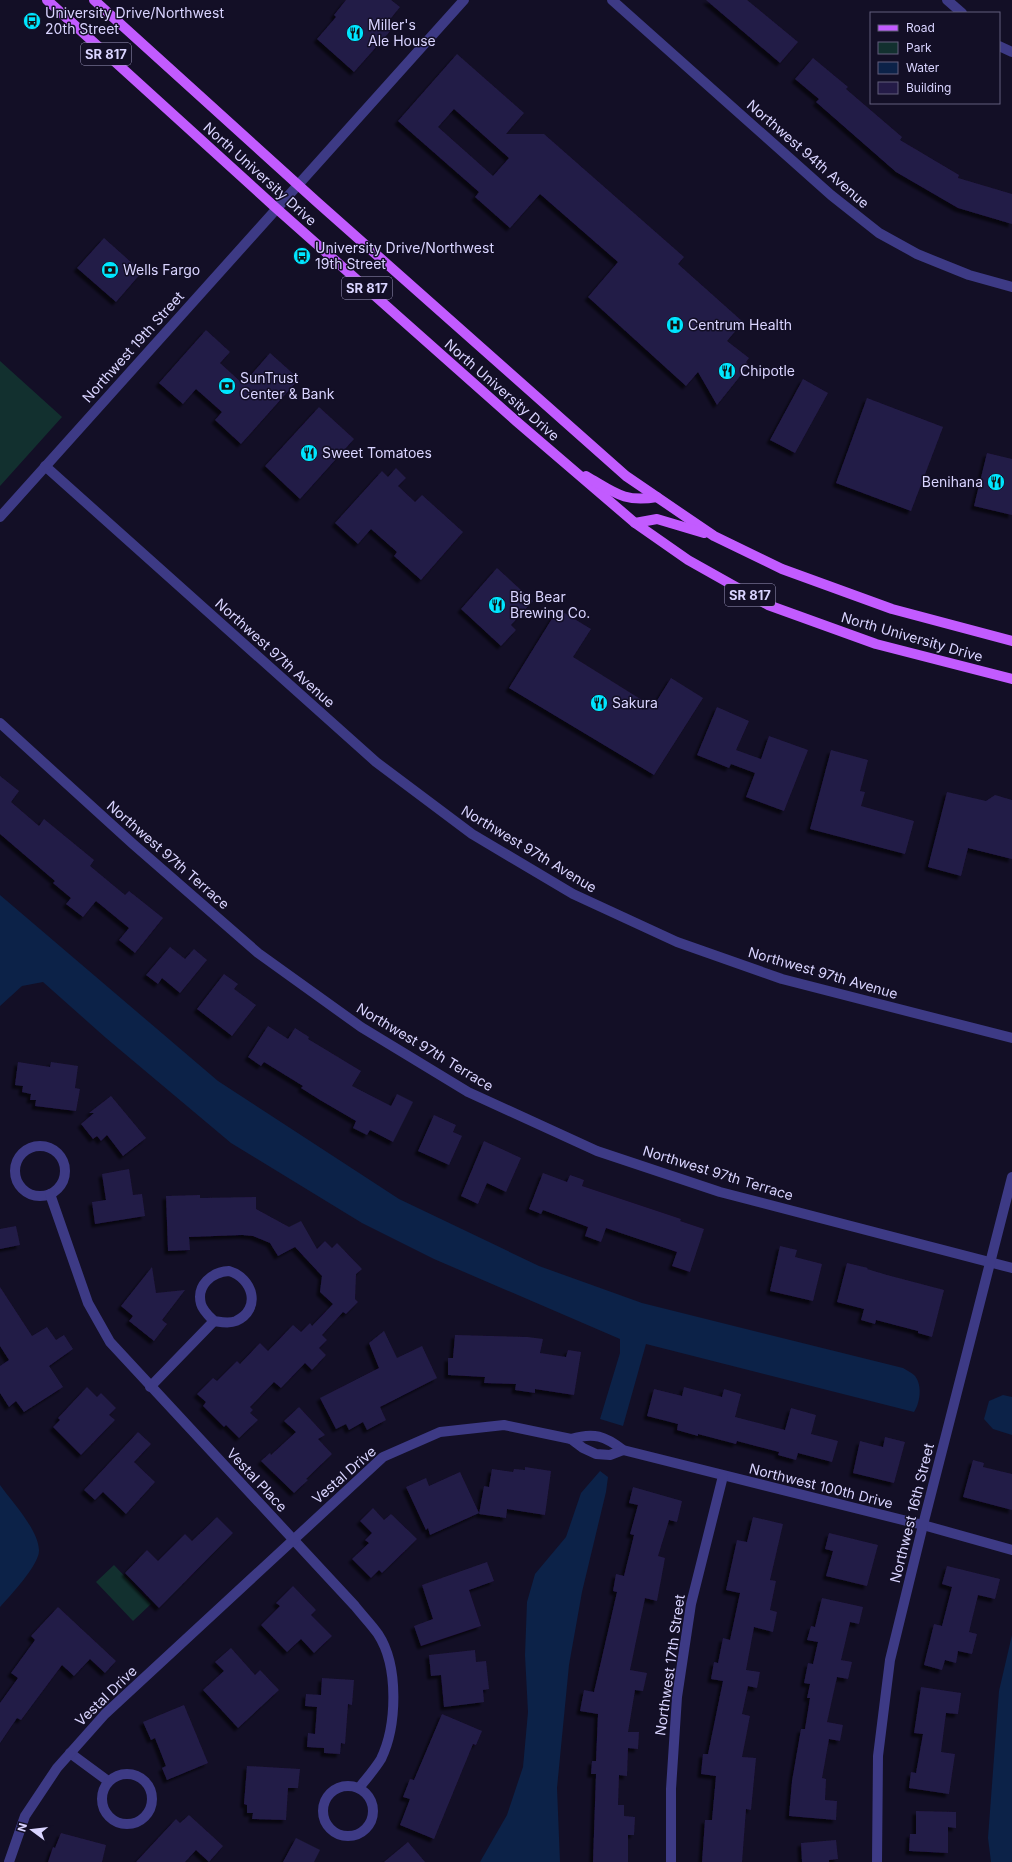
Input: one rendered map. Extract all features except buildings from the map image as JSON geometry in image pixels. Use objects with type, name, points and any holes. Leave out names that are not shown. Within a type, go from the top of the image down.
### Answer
[{"type":"main road","name":"North University Drive","points":[[47,0],[276,208],[567,465],[635,523],[688,560],[768,605],[876,644],[1012,679]]},
{"type":"main road","name":"North University Drive","points":[[94,0],[297,184],[626,476],[657,498],[714,536],[782,569],[892,609],[1012,641]]},
{"type":"main road","points":[[567,465],[624,498],[641,500],[657,498]]},
{"type":"main road","points":[[635,523],[657,519],[714,536]]},
{"type":"street","name":"Northwest 19th Street","points":[[0,517],[297,184],[464,0]]},
{"type":"street","name":"Northwest 94th Avenue","points":[[612,0],[831,194],[879,233],[917,254],[969,275],[1012,287]]},
{"type":"street","points":[[947,0],[961,12]]},
{"type":"street","points":[[1000,46],[1012,52]]},
{"type":"street","name":"Northwest 97th Avenue","points":[[45,466],[376,762],[472,834],[573,894],[677,942],[782,979],[1012,1038]]},
{"type":"street","name":"Northwest 97th Terrace","points":[[0,723],[133,844],[258,953],[361,1027],[468,1092],[597,1150],[720,1192],[1012,1268]]},
{"type":"street","points":[[46,1146],[60,1154],[64,1161],[65,1176],[62,1184],[50,1194],[41,1196],[32,1195],[24,1191],[18,1185],[14,1168],[17,1159],[22,1152],[30,1147],[46,1146]]},
{"type":"street","name":"Northwest 16th Street","points":[[877,1862],[878,1756],[890,1660],[1012,1177]]},
{"type":"street","name":"Vestal Place","points":[[50,1194],[88,1303],[110,1342],[150,1387],[355,1606],[378,1635],[390,1664],[393,1695],[391,1730],[380,1759],[359,1788]]},
{"type":"street","points":[[150,1387],[214,1322],[227,1323],[235,1321],[243,1316],[248,1310],[251,1294],[249,1286],[244,1279],[237,1274],[229,1271],[212,1275],[202,1288],[200,1296],[201,1305],[214,1322]]},
{"type":"street","name":"Vestal Drive","points":[[9,1862],[26,1816],[56,1768],[105,1714],[383,1457],[440,1432],[504,1425],[571,1439],[583,1448],[596,1454],[610,1455],[624,1450]]},
{"type":"street","points":[[571,1439],[586,1435],[601,1437],[610,1440],[624,1450]]},
{"type":"street","name":"Northwest 100th Drive","points":[[624,1450],[923,1525],[1012,1550]]},
{"type":"street","name":"Northwest 17th Street","points":[[671,1862],[670,1789],[677,1697],[691,1604],[723,1476]]},
{"type":"street","points":[[70,1753],[108,1781]]},
{"type":"street","points":[[131,1773],[139,1776],[146,1782],[152,1797],[149,1809],[142,1819],[134,1823],[126,1824],[118,1823],[110,1819],[103,1809],[101,1796],[103,1788],[108,1781],[115,1776],[131,1773]]},
{"type":"street","points":[[342,1786],[359,1788],[366,1793],[371,1800],[373,1808],[370,1824],[361,1833],[349,1837],[341,1836],[327,1827],[323,1819],[322,1811],[326,1798],[334,1789],[342,1786]]},
{"type":"green space","points":[[0,361],[62,417],[0,486]]},
{"type":"green space","points":[[114,1565],[151,1604],[133,1621],[96,1582]]},
{"type":"water","points":[[0,895],[218,1081],[399,1199],[539,1266],[642,1303],[903,1368],[914,1375],[919,1383],[920,1394],[918,1404],[914,1412],[646,1344],[623,1426],[600,1419],[620,1353],[620,1339],[434,1259],[362,1223],[231,1143],[106,1038],[43,982],[22,986],[0,1006]]},
{"type":"water","points":[[1003,1395],[1012,1397],[1012,1435],[993,1429],[984,1419],[989,1401]]},
{"type":"water","points":[[600,1471],[608,1477],[606,1492],[582,1592],[569,1665],[557,1788],[560,1862],[480,1862],[507,1815],[523,1767],[528,1712],[525,1655],[527,1602],[535,1574],[566,1537],[581,1493]]},
{"type":"water","points":[[0,1485],[34,1533],[38,1542],[39,1550],[35,1563],[30,1571],[0,1607]]},
{"type":"water","points":[[1012,1635],[1012,1862],[991,1862],[988,1838],[999,1691]]},
{"type":"place","name":"University Drive/Northwest 20th Street","points":[[32,21]]},
{"type":"place","name":"Miller's Ale House","points":[[355,33]]},
{"type":"place","name":"University Drive/Northwest 19th Street","points":[[302,256]]},
{"type":"place","name":"Wells Fargo","points":[[110,270]]},
{"type":"place","name":"Centrum Health","points":[[675,325]]},
{"type":"place","name":"Chipotle","points":[[727,371]]},
{"type":"place","name":"SunTrust Center & Bank","points":[[227,386]]},
{"type":"place","name":"Sweet Tomatoes","points":[[309,453]]},
{"type":"place","name":"Benihana","points":[[996,482]]},
{"type":"place","name":"Big Bear Brewing Co.","points":[[497,605]]},
{"type":"place","name":"Sakura","points":[[599,703]]}]
